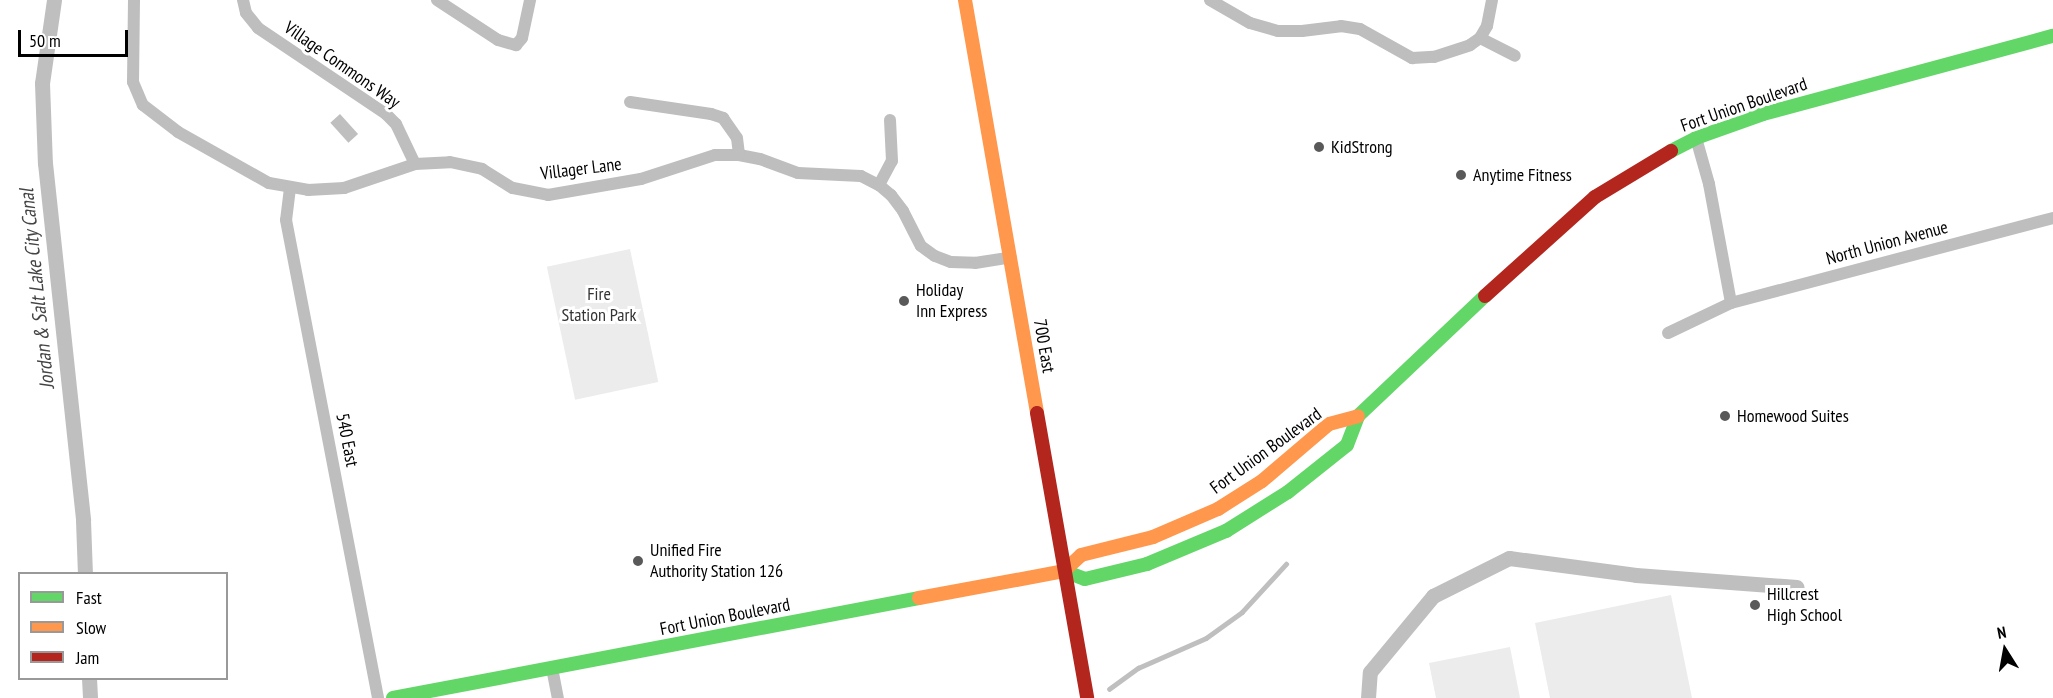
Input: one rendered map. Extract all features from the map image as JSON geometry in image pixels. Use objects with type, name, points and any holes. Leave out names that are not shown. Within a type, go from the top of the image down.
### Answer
[{"type":"main road","name":"700 East","points":[[965,0],[1087,698]]},
{"type":"main road","name":"Fort Union Boulevard","points":[[1064,571],[1085,579],[1177,553],[1226,531],[1288,492],[1347,445],[1358,416],[1567,220],[1625,176],[1696,138],[1773,111],[2053,36]]},
{"type":"main road","name":"Fort Union Boulevard","points":[[393,698],[1064,571],[1082,555],[1153,537],[1218,509],[1262,481],[1329,424],[1358,416]]},
{"type":"street","name":"Villager Lane","points":[[134,0],[133,82],[143,105],[178,132],[252,176],[290,188],[344,188],[415,164],[450,162],[482,169],[513,188],[548,195],[649,177],[715,155],[739,155],[760,159],[798,173],[861,176],[879,185],[891,195],[903,211],[921,246],[935,256],[951,261],[975,263],[1011,257]]},
{"type":"street","name":"Village Commons Way","points":[[243,0],[246,13],[258,28],[391,119],[404,135],[415,164]]},
{"type":"street","points":[[437,0],[498,40],[516,45],[522,38],[530,0]]},
{"type":"street","points":[[1210,0],[1250,23],[1278,31],[1302,31],[1341,26],[1360,29],[1412,58],[1434,57],[1457,51],[1480,38],[1487,26],[1491,0]]},
{"type":"street","points":[[1480,38],[1515,56]]},
{"type":"street","points":[[630,102],[711,114],[723,118],[737,138],[739,155]]},
{"type":"street","points":[[879,185],[892,161],[890,120]]},
{"type":"street","points":[[1696,138],[1709,184],[1731,303]]},
{"type":"street","name":"540 East","points":[[290,188],[286,220],[378,698]]},
{"type":"street","name":"North Union Avenue","points":[[1668,333],[1731,303],[2053,218]]},
{"type":"street","points":[[552,668],[558,698]]},
{"type":"green space","name":"Fire Station Park","points":[[630,249],[658,382],[575,400],[547,267]]},
{"type":"green space","points":[[1671,595],[1692,698],[1550,698],[1535,623]]},
{"type":"green space","points":[[1510,647],[1520,698],[1436,698],[1429,663]]},
{"type":"shaded area","points":[[340,114],[358,134],[348,143],[330,123]]},
{"type":"waterway","name":"Jordan & Salt Lake City Canal","points":[[54,0],[42,83],[45,163],[83,520],[85,572]]},
{"type":"waterway","points":[[1368,698],[1370,672],[1433,596],[1509,558],[1636,575],[1797,587]]},
{"type":"waterway","points":[[1109,689],[1138,668],[1206,638],[1242,612],[1286,564]]},
{"type":"waterway","name":"Jordan & Salt Lake City Canal","points":[[89,680],[90,698]]},
{"type":"traffic: fast","points":[[1671,151],[1696,138],[1763,114],[2053,36]]},
{"type":"traffic: fast","points":[[1064,571],[1085,579],[1147,564],[1226,531],[1288,492],[1347,445],[1358,416],[1485,296]]},
{"type":"traffic: fast","points":[[393,698],[919,598]]},
{"type":"traffic: slow","points":[[965,0],[1037,413]]},
{"type":"traffic: slow","points":[[919,598],[1064,571],[1081,555],[1153,537],[1218,509],[1262,481],[1329,424],[1358,416]]},
{"type":"traffic: jam","points":[[1485,296],[1595,197],[1671,151]]},
{"type":"traffic: jam","points":[[1037,413],[1087,698]]},
{"type":"place","name":"KidStrong","points":[[1319,147]]},
{"type":"place","name":"Anytime Fitness","points":[[1461,175]]},
{"type":"place","name":"Holiday Inn Express","points":[[904,301]]},
{"type":"place","name":"Homewood Suites","points":[[1725,416]]},
{"type":"place","name":"Unified Fire Authority Station 126","points":[[638,561]]},
{"type":"place","name":"Hillcrest High School","points":[[1755,605]]}]
